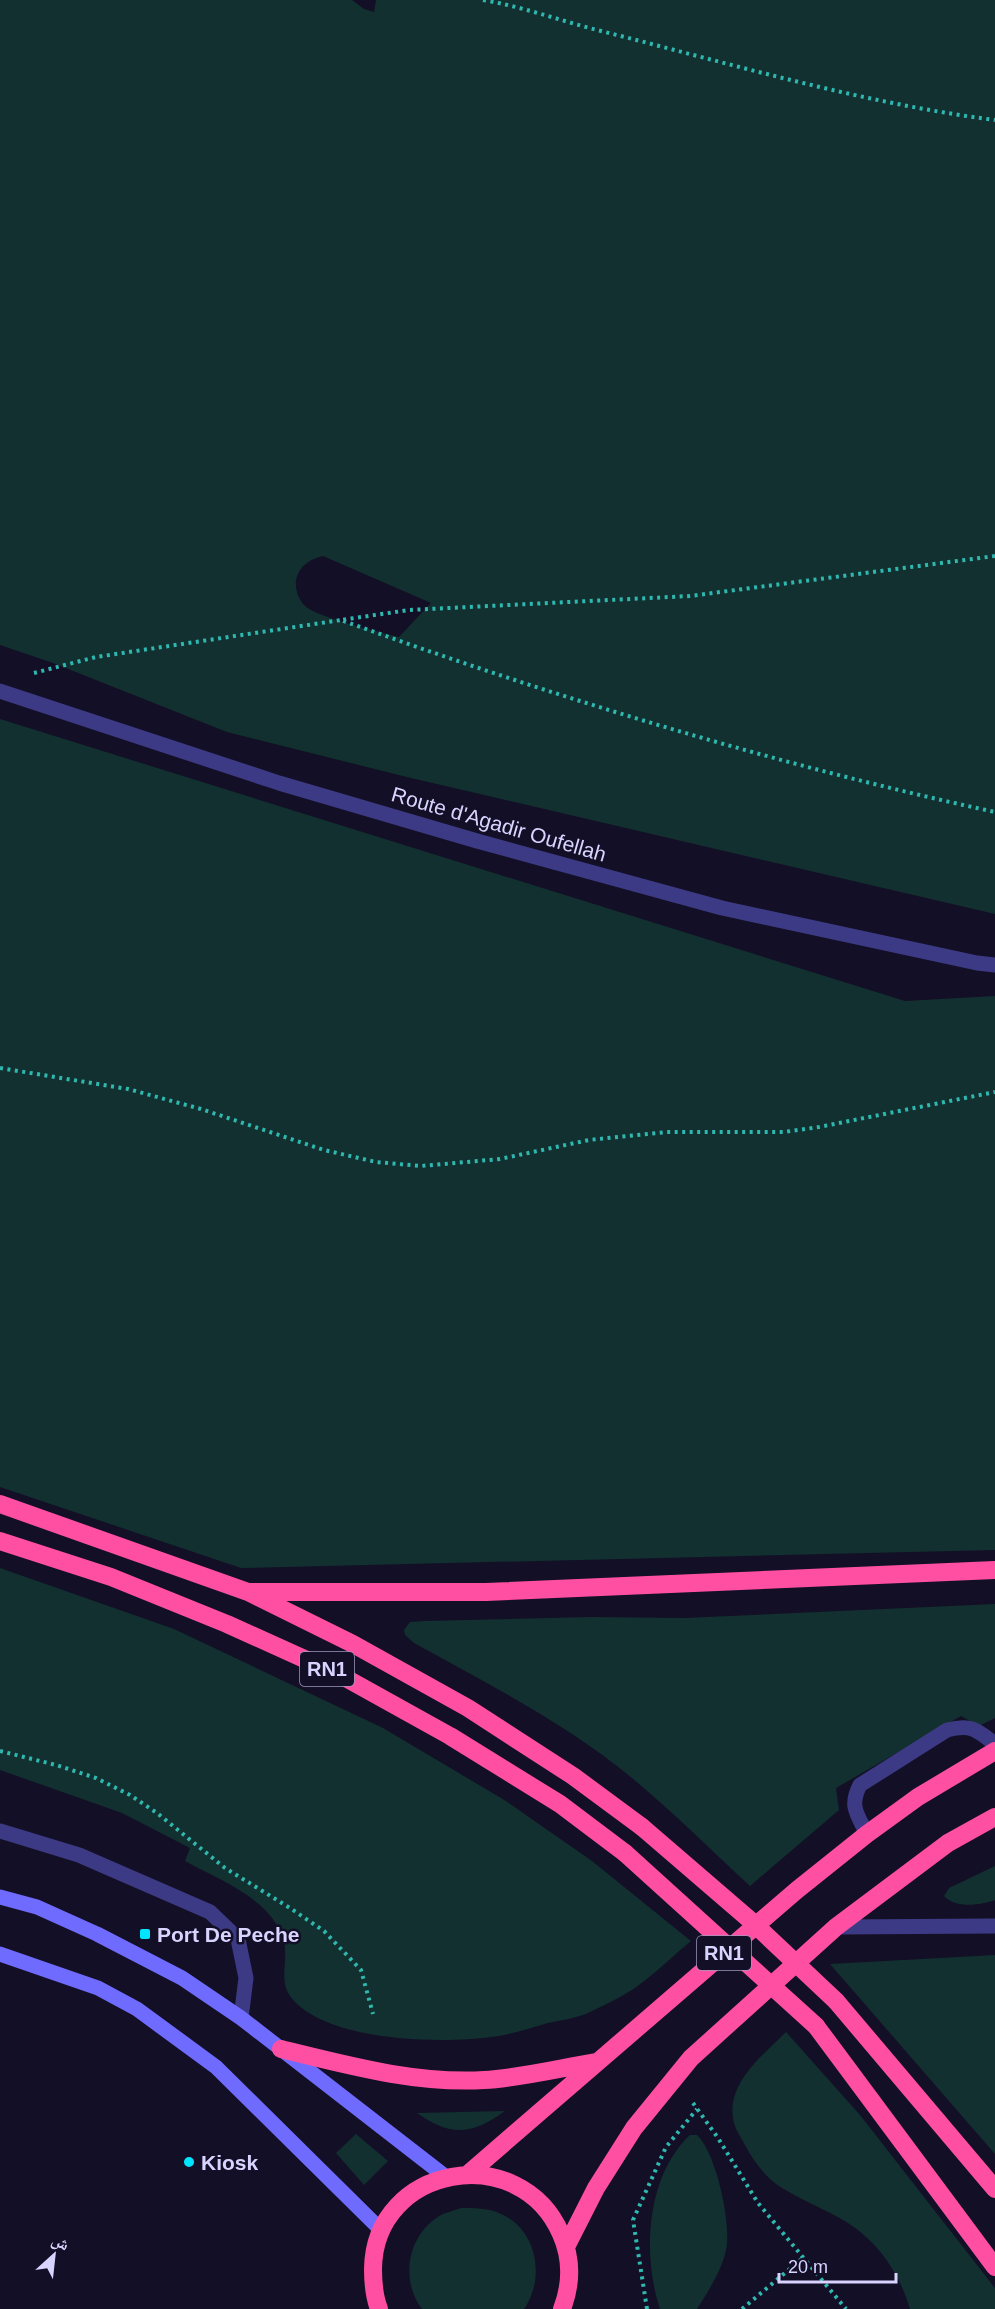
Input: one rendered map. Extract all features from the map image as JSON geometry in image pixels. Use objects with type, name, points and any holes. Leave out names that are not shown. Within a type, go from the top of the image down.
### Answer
[{"type":"highway","name":"RN1","points":[[0,1504],[248,1592],[353,1644],[468,1708],[573,1776],[642,1827],[750,1920],[836,2001],[995,2189]]},
{"type":"highway","name":"RN1","points":[[0,1541],[111,1577],[227,1624],[342,1676],[450,1736],[560,1804],[625,1853],[816,2026],[995,2267]]},
{"type":"highway","points":[[248,1592],[486,1592],[995,1570]]},
{"type":"highway","name":"RN1","points":[[468,2174],[797,1890],[918,1797],[995,1751]]},
{"type":"highway","name":"RN1","points":[[566,2247],[596,2188],[634,2128],[690,2058],[836,1927],[948,1843],[995,1817]]},
{"type":"highway","points":[[281,2049],[367,2069],[430,2079],[484,2080],[599,2062]]},
{"type":"highway","points":[[378,2308],[373,2284],[373,2257],[381,2230],[397,2206],[419,2188],[446,2177],[468,2174],[494,2176],[519,2186],[540,2202],[556,2223],[566,2247],[570,2263],[569,2304]]},
{"type":"street","name":"Route d'Agadir Oufellah","points":[[0,691],[279,783],[488,844],[722,908],[995,965]]},
{"type":"street","points":[[867,1834],[854,1809],[853,1798],[860,1785],[947,1730],[963,1726],[976,1729],[995,1744]]},
{"type":"street","points":[[0,1831],[80,1855],[210,1912],[238,1939],[246,1978],[241,2018]]},
{"type":"street","points":[[0,1897],[36,1907],[97,1934],[182,1978],[241,2018],[446,2177]]},
{"type":"street","points":[[836,1927],[995,1926]]},
{"type":"street","points":[[0,1954],[98,1988],[137,2009],[216,2067],[381,2230]]},
{"type":"path","points":[[483,0],[543,13],[579,25],[777,78],[885,102],[995,120]]},
{"type":"path","points":[[32,674],[96,657],[409,610],[690,596],[995,556]]},
{"type":"path","points":[[341,620],[651,723],[905,793],[995,812]]},
{"type":"path","points":[[0,1068],[128,1089],[201,1109],[324,1150],[376,1162],[421,1166],[500,1159],[589,1140],[667,1132],[784,1132],[995,1092]]},
{"type":"path","points":[[0,1751],[96,1778],[157,1813],[225,1868],[324,1931],[361,1970],[373,2014]]},
{"type":"path","points":[[675,2077],[718,2138],[758,2203],[846,2309]]},
{"type":"path","points":[[647,2309],[633,2220],[666,2147],[697,2109]]},
{"type":"path","points":[[742,2309],[804,2257]]},
{"type":"green space","points":[[0,0],[352,0],[364,9],[374,12],[376,0],[995,0],[995,914],[411,778],[227,732],[53,663],[0,645]],"holes":[[[323,556],[431,603],[399,637],[349,624],[311,610],[299,597],[296,580],[306,564]]]},
{"type":"green space","points":[[0,719],[905,1001],[995,996],[995,1550],[241,1568],[0,1487]]},
{"type":"green space","points":[[0,1568],[174,1629],[383,1728],[506,1801],[592,1861],[691,1941],[643,1982],[612,2001],[582,2015],[505,2035],[444,2040],[388,2037],[334,2025],[312,2015],[295,2002],[286,1988],[284,1942],[269,1914],[243,1892],[185,1861],[190,1848],[122,1813],[0,1770]]},
{"type":"green space","points":[[995,1604],[995,1718],[979,1726],[961,1716],[836,1788],[839,1810],[750,1886],[662,1804],[607,1758],[554,1722],[414,1643],[405,1635],[404,1630],[410,1622],[424,1621],[591,1617],[685,1618]]},
{"type":"green space","points":[[995,1866],[995,1900],[962,1904],[955,1903],[944,1896],[949,1888]]},
{"type":"green space","points":[[995,1955],[995,2154],[830,1964]]},
{"type":"green space","points":[[786,2032],[860,2115],[995,2288],[995,2309],[910,2309],[893,2269],[873,2243],[856,2228],[782,2188],[771,2180],[757,2164],[735,2126],[732,2109],[740,2084],[748,2072]]},
{"type":"green space","points":[[505,2111],[482,2125],[461,2130],[440,2126],[417,2113]]},
{"type":"green space","points":[[356,2134],[388,2161],[364,2185],[336,2153]]},
{"type":"green space","points":[[690,2135],[697,2135],[704,2144],[716,2172],[727,2224],[726,2250],[718,2273],[697,2309],[660,2309],[651,2265],[652,2217],[656,2194],[664,2172],[675,2152]]},
{"type":"green space","points":[[461,2208],[485,2209],[499,2213],[512,2220],[522,2230],[534,2255],[536,2269],[531,2297],[524,2309],[422,2309],[415,2297],[409,2271],[415,2244],[431,2222],[443,2214]]},
{"type":"place","name":"Port De Peche","points":[[145,1934]]},
{"type":"place","name":"Kiosk","points":[[189,2162]]}]
